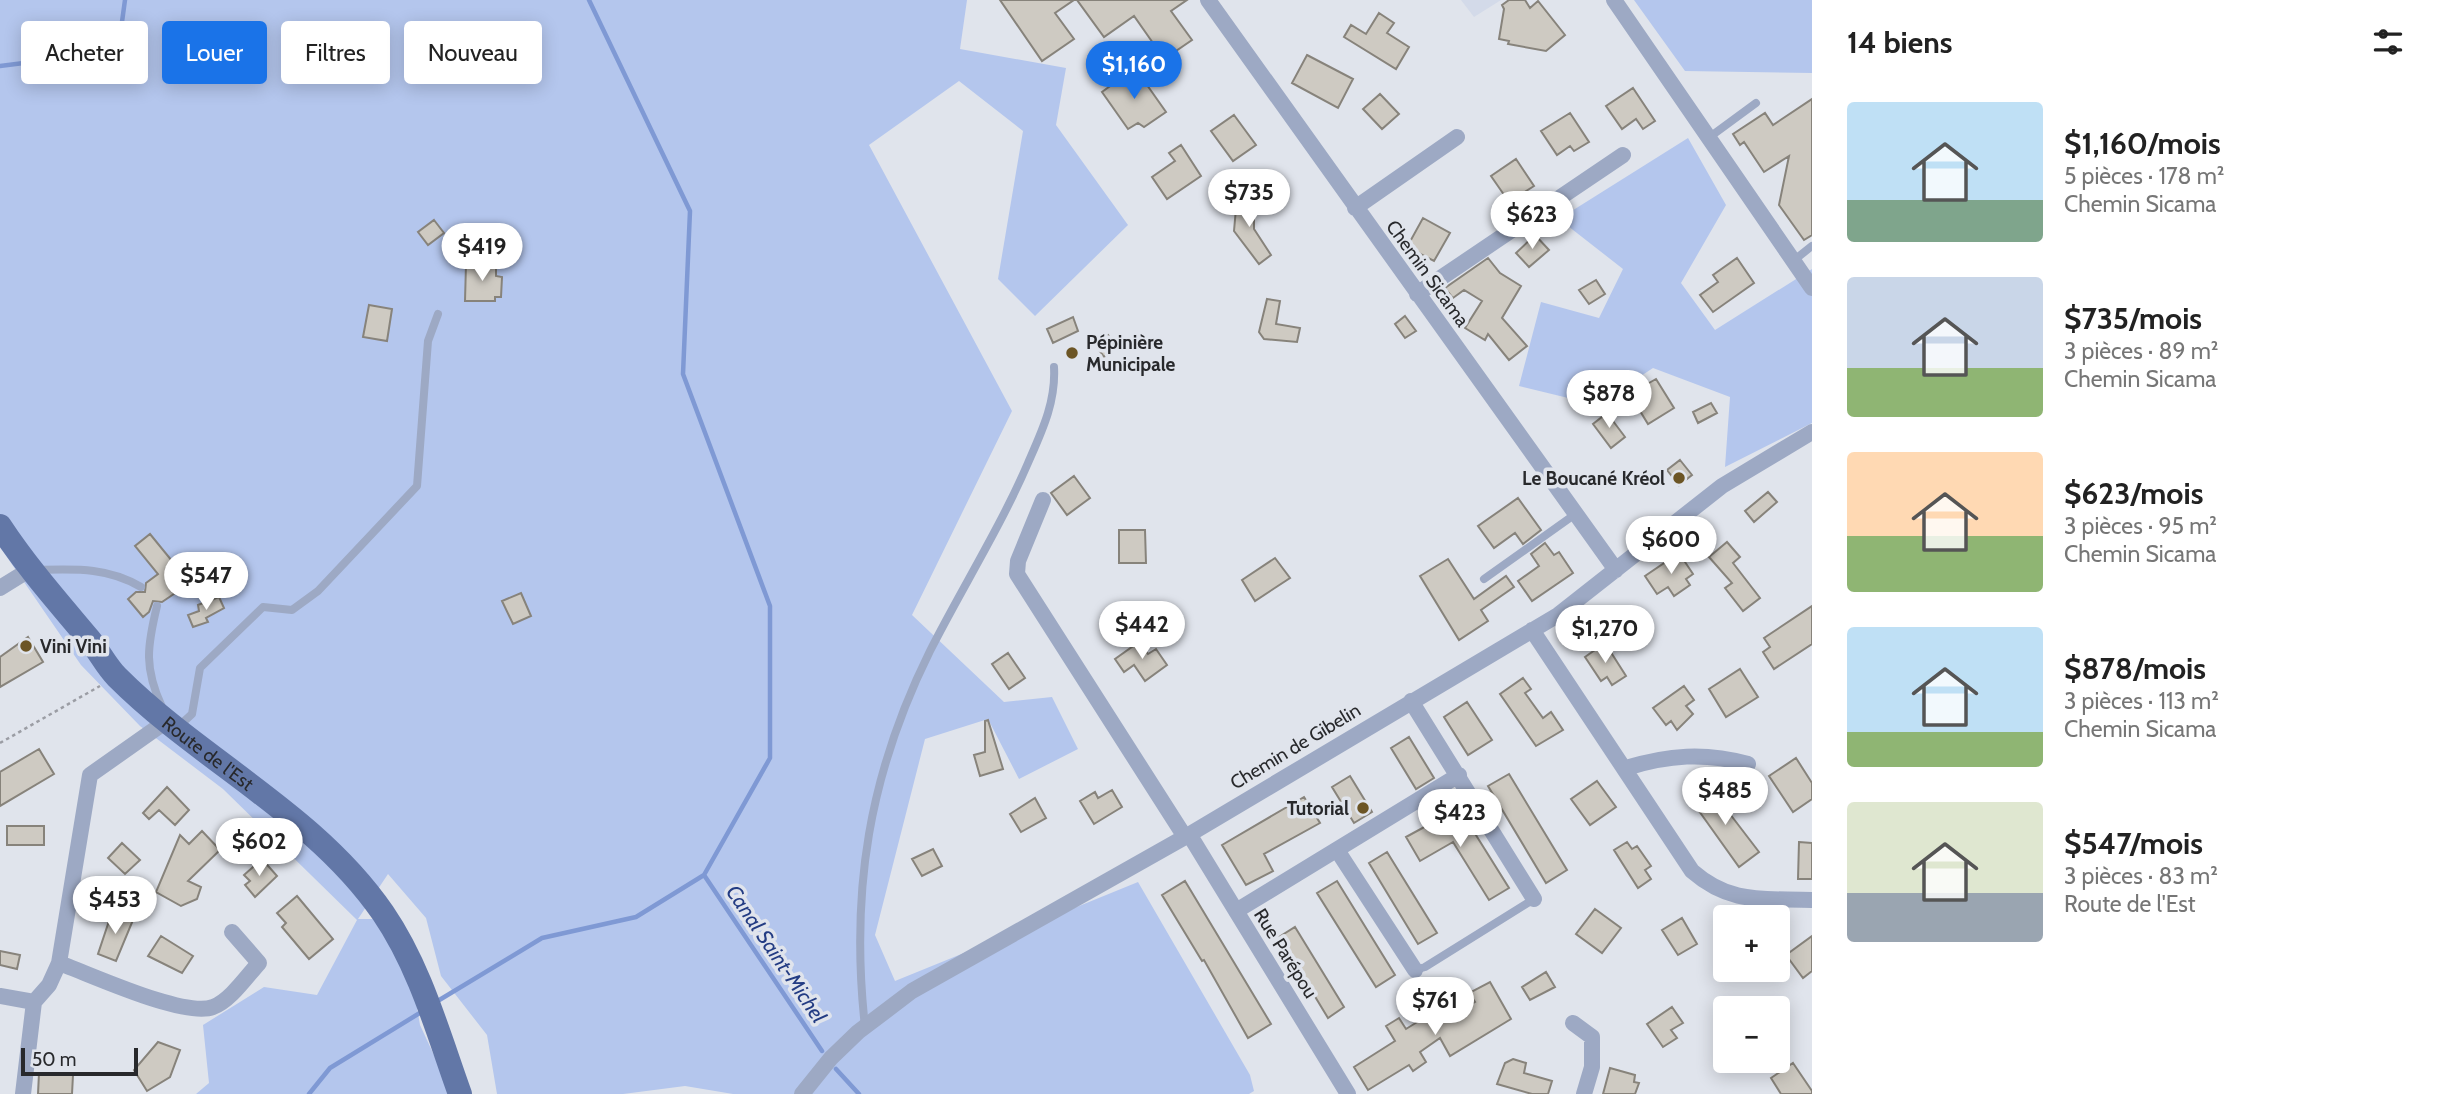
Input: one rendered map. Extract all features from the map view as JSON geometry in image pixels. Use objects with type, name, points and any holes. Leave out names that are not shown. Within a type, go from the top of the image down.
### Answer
[{"type":"main road","name":"Route de l'Est","points":[[0,526],[29,570],[91,641],[116,676],[172,724],[268,798],[342,864],[383,913],[411,962],[460,1094]]},
{"type":"street","name":"Chemin Sicama","points":[[1208,0],[1574,515],[1616,570]]},
{"type":"street","points":[[1614,0],[1707,139],[1812,288]]},
{"type":"street","points":[[1355,208],[1457,136]]},
{"type":"street","points":[[1417,294],[1623,156]]},
{"type":"street","name":"Chemin de Gibelin","points":[[802,1094],[831,1058],[865,1027],[912,991],[1187,836],[1558,615],[1722,486],[1812,432]]},
{"type":"street","name":"Rue Parépou","points":[[1043,500],[1018,561],[1017,574],[1236,911],[1348,1094]]},
{"type":"street","points":[[0,588],[29,570]]},
{"type":"street","points":[[1532,630],[1692,871],[1712,888],[1732,895],[1812,900]]},
{"type":"street","points":[[1411,701],[1534,899]]},
{"type":"street","points":[[23,1094],[34,1002],[49,985],[58,963],[90,775],[172,724]]},
{"type":"street","points":[[1626,768],[1655,759],[1685,755],[1717,755],[1748,764]]},
{"type":"street","points":[[1236,911],[1459,775]]},
{"type":"street","points":[[1337,850],[1415,970]]},
{"type":"street","points":[[58,963],[176,1006],[214,1007],[259,963],[232,932]]},
{"type":"street","points":[[0,996],[34,1002]]},
{"type":"street","points":[[1573,1023],[1592,1037],[1592,1067],[1584,1094]]},
{"type":"lane","points":[[1707,139],[1756,103]]},
{"type":"lane","points":[[1793,261],[1812,246]]},
{"type":"lane","points":[[157,606],[147,649],[150,682],[172,724],[192,714],[200,668],[263,607],[292,610],[318,590],[417,486],[428,341],[438,314]]},
{"type":"lane","points":[[865,1027],[859,978],[858,913],[865,849],[880,776],[929,653],[999,528],[1044,427],[1055,391],[1054,367]]},
{"type":"lane","points":[[1484,579],[1574,515]]},
{"type":"lane","points":[[29,570],[82,568],[120,574],[141,587]]},
{"type":"lane","points":[[1415,970],[1425,967],[1534,899]]},
{"type":"path","points":[[0,743],[116,676]]},
{"type":"shaded area","points":[[0,0],[967,0],[960,49],[1066,68],[1056,125],[1128,225],[1035,316],[998,279],[1023,131],[959,81],[869,145],[1012,411],[912,615],[1004,702],[1052,697],[1078,749],[1019,779],[988,719],[925,739],[875,935],[895,981],[1138,882],[1250,1075],[1254,1091],[1249,1094],[733,1094],[685,1086],[623,1094],[497,1094],[487,1035],[441,976],[426,918],[388,874],[358,919],[381,919],[412,978],[420,1025],[452,1094],[196,1094],[209,1083],[203,1025],[264,987],[317,995],[357,920],[223,789],[140,726],[81,665],[0,547]]},
{"type":"shaded area","points":[[1461,0],[1501,0],[1474,17]]},
{"type":"shaded area","points":[[1634,0],[1812,0],[1812,73],[1685,71]]},
{"type":"shaded area","points":[[1688,138],[1726,205],[1681,283],[1715,330],[1812,269],[1812,423],[1725,467],[1730,397],[1653,368],[1597,405],[1519,386],[1541,302],[1599,318],[1623,269],[1559,219]]},
{"type":"building","points":[[1000,0],[1074,0],[1055,13],[1074,39],[1042,61]]},
{"type":"building","points":[[1077,0],[1187,0],[1171,11],[1192,40],[1170,55],[1167,49],[1160,53],[1134,16],[1104,37]]},
{"type":"building","points":[[1509,0],[1525,0],[1530,8],[1538,1],[1565,35],[1546,51],[1508,44],[1509,41],[1499,39],[1504,9],[1502,5]]},
{"type":"building","points":[[1379,13],[1394,23],[1387,33],[1409,47],[1396,69],[1344,37],[1351,25],[1366,34]]},
{"type":"building","points":[[1307,55],[1353,79],[1338,108],[1292,83]]},
{"type":"building","points":[[1135,68],[1166,112],[1144,127],[1138,123],[1128,129],[1102,92]]},
{"type":"building","points":[[1633,88],[1655,121],[1643,129],[1636,119],[1622,129],[1606,106]]},
{"type":"building","points":[[1380,94],[1399,114],[1382,129],[1363,109]]},
{"type":"building","points":[[1812,99],[1812,235],[1804,240],[1779,205],[1789,156],[1764,172],[1744,142],[1740,145],[1733,134],[1765,113],[1773,125]]},
{"type":"building","points":[[1570,113],[1589,142],[1574,151],[1570,146],[1557,155],[1541,131]]},
{"type":"building","points":[[1234,115],[1256,145],[1233,161],[1211,131]]},
{"type":"building","points":[[1181,145],[1201,176],[1167,199],[1152,177],[1175,161],[1169,153]]},
{"type":"building","points":[[1516,159],[1534,186],[1509,202],[1491,176]]},
{"type":"building","points":[[1237,197],[1254,199],[1254,229],[1271,255],[1259,264],[1234,231]]},
{"type":"building","points":[[1423,218],[1450,233],[1434,261],[1407,247]]},
{"type":"building","points":[[434,220],[444,233],[428,245],[418,232]]},
{"type":"building","points":[[1535,235],[1549,250],[1529,267],[1516,253]]},
{"type":"building","points":[[1488,258],[1500,273],[1521,286],[1502,318],[1527,346],[1509,360],[1488,334],[1485,340],[1465,328],[1482,301],[1464,290],[1453,298],[1445,288]]},
{"type":"building","points":[[1737,258],[1754,283],[1713,312],[1700,295],[1718,282],[1713,275]]},
{"type":"building","points":[[466,264],[496,265],[496,276],[502,277],[501,297],[495,297],[495,301],[465,301]]},
{"type":"building","points":[[1596,280],[1605,294],[1589,304],[1579,290]]},
{"type":"building","points":[[1267,299],[1280,301],[1276,324],[1300,328],[1297,342],[1264,339],[1259,332]]},
{"type":"building","points":[[369,305],[392,309],[387,341],[363,337]]},
{"type":"building","points":[[1405,316],[1416,331],[1405,338],[1395,324]]},
{"type":"building","points":[[1073,317],[1078,331],[1053,343],[1047,329]]},
{"type":"building","points":[[1108,335],[1117,346],[1104,357],[1095,344]]},
{"type":"building","points":[[1656,379],[1674,408],[1648,424],[1637,406],[1642,403],[1635,391]]},
{"type":"building","points":[[1711,403],[1717,413],[1698,423],[1693,412]]},
{"type":"building","points":[[1607,413],[1625,437],[1611,448],[1593,424]]},
{"type":"building","points":[[1680,460],[1692,475],[1679,485],[1667,470]]},
{"type":"building","points":[[1074,476],[1090,498],[1067,515],[1051,493]]},
{"type":"building","points":[[1768,492],[1777,502],[1754,522],[1745,511]]},
{"type":"building","points":[[1518,498],[1541,530],[1523,544],[1515,533],[1494,548],[1478,526]]},
{"type":"building","points":[[1119,530],[1145,530],[1146,563],[1119,563]]},
{"type":"building","points":[[150,534],[190,583],[162,602],[153,601],[149,612],[143,617],[128,599],[136,592],[145,592],[146,583],[158,574],[135,546]]},
{"type":"building","points":[[1727,542],[1740,557],[1733,563],[1760,598],[1743,611],[1725,588],[1732,583],[1709,557]]},
{"type":"building","points":[[1545,543],[1554,555],[1559,552],[1573,573],[1532,601],[1518,581],[1539,566],[1531,554]]},
{"type":"building","points":[[1679,553],[1693,574],[1686,579],[1690,585],[1674,596],[1668,587],[1657,594],[1645,576]]},
{"type":"building","points":[[1275,558],[1290,578],[1255,601],[1242,580]]},
{"type":"building","points":[[1448,559],[1474,599],[1506,576],[1514,587],[1481,610],[1488,621],[1459,640],[1420,576]]},
{"type":"building","points":[[521,593],[531,616],[513,624],[502,601]]},
{"type":"building","points":[[219,597],[224,608],[206,618],[208,622],[193,627],[188,615],[199,611],[198,605]]},
{"type":"building","points":[[1812,606],[1812,644],[1774,669],[1763,652],[1770,647],[1764,638]]},
{"type":"building","points":[[28,637],[43,662],[0,687],[0,657]]},
{"type":"building","points":[[1139,642],[1148,654],[1156,649],[1167,665],[1145,681],[1134,665],[1124,672],[1115,659]]},
{"type":"building","points":[[1605,643],[1626,676],[1612,685],[1607,677],[1601,681],[1585,657]]},
{"type":"building","points":[[1008,653],[1025,678],[1009,689],[992,664]]},
{"type":"building","points":[[1740,669],[1758,697],[1726,717],[1709,689]]},
{"type":"building","points":[[1523,678],[1531,689],[1525,693],[1543,718],[1551,712],[1563,730],[1536,746],[1500,694]]},
{"type":"building","points":[[1684,686],[1694,700],[1686,706],[1693,714],[1677,730],[1671,721],[1666,725],[1653,708]]},
{"type":"building","points":[[1467,702],[1492,740],[1468,755],[1444,717]]},
{"type":"building","points":[[988,720],[1003,769],[980,776],[974,755],[985,752],[985,721]]},
{"type":"building","points":[[1409,737],[1434,778],[1416,789],[1391,748]]},
{"type":"building","points":[[39,749],[54,774],[0,806],[0,772]]},
{"type":"building","points":[[1796,758],[1812,783],[1812,799],[1793,812],[1769,776]]},
{"type":"building","points":[[1509,774],[1567,870],[1546,883],[1488,786]]},
{"type":"building","points":[[1350,776],[1372,812],[1354,823],[1332,787]]},
{"type":"building","points":[[1597,781],[1616,807],[1590,825],[1571,799]]},
{"type":"building","points":[[1707,784],[1759,852],[1739,867],[1694,804],[1699,800],[1695,793]]},
{"type":"building","points":[[167,787],[189,810],[175,825],[159,810],[149,819],[143,813]]},
{"type":"building","points":[[1112,790],[1122,807],[1094,824],[1080,801],[1095,792],[1098,798]]},
{"type":"building","points":[[1304,797],[1320,823],[1264,854],[1273,871],[1246,885],[1222,845]]},
{"type":"building","points":[[1035,798],[1046,818],[1021,832],[1010,814]]},
{"type":"building","points":[[1459,808],[1509,888],[1489,900],[1453,842],[1420,861],[1406,837]]},
{"type":"building","points":[[7,826],[44,826],[44,845],[7,845]]},
{"type":"building","points":[[202,831],[220,850],[188,881],[201,887],[197,899],[181,906],[156,892],[180,835],[189,844]]},
{"type":"building","points":[[1627,842],[1632,849],[1637,846],[1651,866],[1645,870],[1651,879],[1638,888],[1614,850]]},
{"type":"building","points":[[1799,842],[1812,843],[1812,879],[1798,879]]},
{"type":"building","points":[[122,843],[140,860],[125,874],[108,858]]},
{"type":"building","points":[[933,849],[942,866],[922,876],[912,859]]},
{"type":"building","points":[[1387,852],[1437,933],[1418,944],[1369,863]]},
{"type":"building","points":[[262,859],[277,876],[255,897],[245,885],[250,881],[244,875]]},
{"type":"building","points":[[1185,881],[1271,1024],[1248,1038],[1204,960],[1202,961],[1162,895]]},
{"type":"building","points":[[1337,881],[1395,975],[1376,987],[1317,893]]},
{"type":"building","points":[[297,896],[333,939],[309,959],[282,927],[286,923],[277,913]]},
{"type":"building","points":[[1595,909],[1621,928],[1602,953],[1576,934]]},
{"type":"building","points":[[112,912],[133,920],[116,961],[98,954]]},
{"type":"building","points":[[1682,918],[1697,944],[1678,955],[1662,930]]},
{"type":"building","points":[[1295,927],[1344,1007],[1328,1018],[1279,937]]},
{"type":"building","points":[[161,936],[193,956],[182,973],[148,956]]},
{"type":"building","points":[[1812,936],[1812,971],[1803,978],[1790,960],[1790,952]]},
{"type":"building","points":[[0,951],[20,955],[17,969],[0,965]]},
{"type":"building","points":[[1546,972],[1555,987],[1530,1000],[1522,987]]},
{"type":"building","points":[[1490,982],[1511,1019],[1450,1056],[1440,1038],[1420,1052],[1426,1062],[1413,1071],[1409,1065],[1368,1090],[1354,1067],[1395,1041],[1386,1026],[1399,1018],[1406,1029],[1427,1016],[1433,1026],[1475,1002],[1469,993]]},
{"type":"building","points":[[1672,1007],[1683,1023],[1671,1030],[1677,1038],[1663,1047],[1647,1024]]},
{"type":"building","points":[[158,1042],[180,1050],[170,1077],[147,1091],[134,1070]]},
{"type":"building","points":[[1513,1059],[1526,1063],[1524,1073],[1552,1081],[1548,1094],[1532,1094],[1497,1084],[1505,1063]]},
{"type":"building","points":[[1793,1063],[1812,1094],[1781,1094],[1771,1078],[1778,1073],[1790,1073],[1790,1065]]},
{"type":"building","points":[[1610,1068],[1635,1075],[1634,1082],[1639,1083],[1635,1094],[1603,1094]]},
{"type":"building","points":[[39,1073],[73,1075],[72,1094],[38,1094]]},
{"type":"waterway","points":[[0,66],[118,51],[125,0]]},
{"type":"waterway","points":[[436,1002],[542,938],[636,917],[704,875],[770,758],[770,606],[683,374],[690,211],[589,0]]},
{"type":"waterway","name":"Canal Saint-Michel","points":[[704,875],[822,1051]]},
{"type":"waterway","points":[[309,1094],[330,1068],[423,1011]]},
{"type":"waterway","name":"Canal Saint-Michel","points":[[836,1069],[859,1094]]},
{"type":"place","name":"Pépinière Municipale","points":[[1072,353]]},
{"type":"place","name":"Le Boucané Kréol","points":[[1679,478]]},
{"type":"place","name":"Vini Vini","points":[[26,646]]},
{"type":"place","name":"Tutorial","points":[[1363,808]]}]
